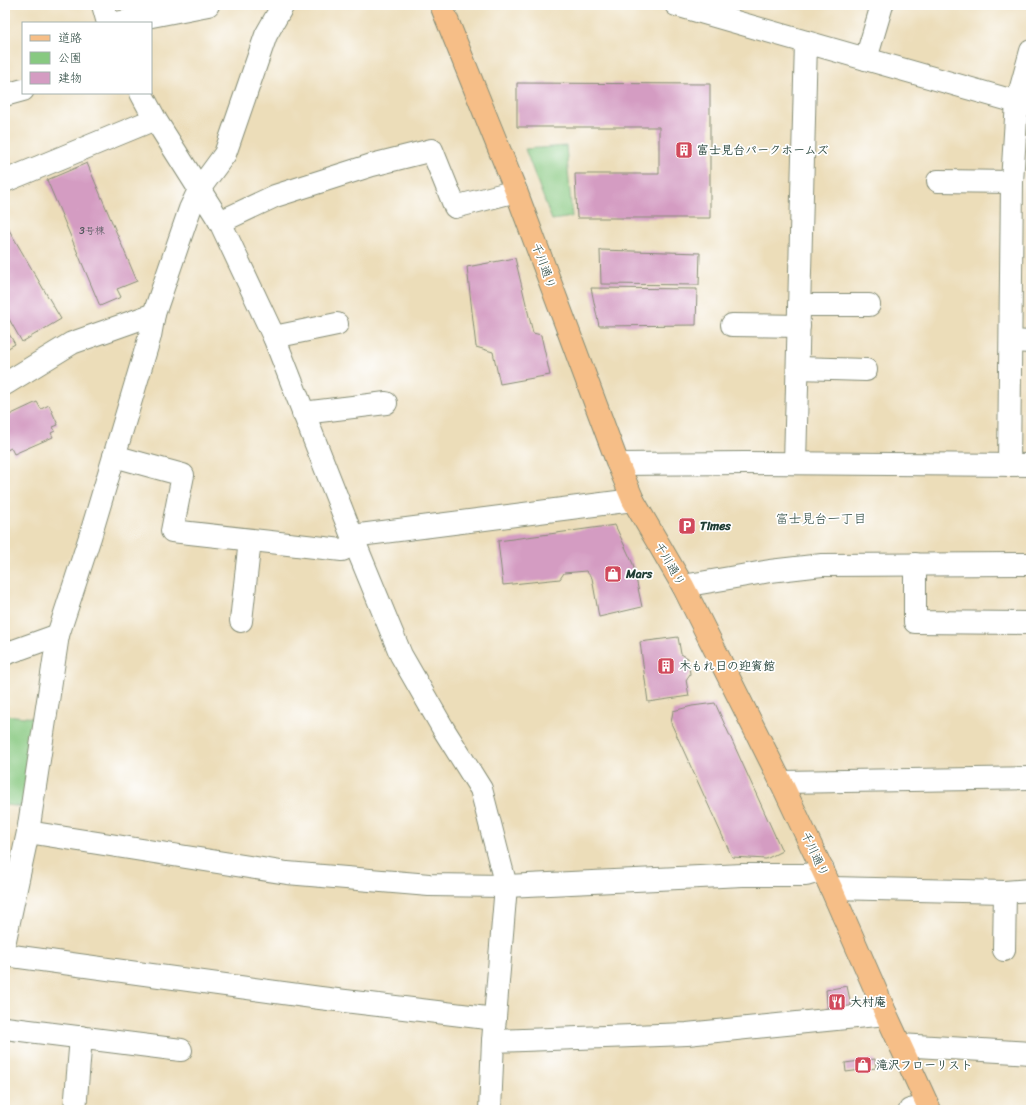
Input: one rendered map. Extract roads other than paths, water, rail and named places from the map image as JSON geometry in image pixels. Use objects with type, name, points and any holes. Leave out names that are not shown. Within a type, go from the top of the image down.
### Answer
[{"type":"main road","name":"千川通り","points":[[440,5],[516,191],[618,464],[633,500],[683,586],[781,782],[827,879],[900,1045],[923,1109]]},
{"type":"street","points":[[103,5],[108,22]]},
{"type":"street","points":[[121,22],[208,5]]},
{"type":"street","points":[[6,929],[28,832],[58,635],[90,537],[150,336],[154,314],[190,209],[200,188],[225,154],[266,35],[283,5]]},
{"type":"street","points":[[676,5],[704,9],[806,42],[1024,104]]},
{"type":"street","points":[[866,59],[882,5]]},
{"type":"street","points":[[796,463],[806,42]]},
{"type":"street","points":[[1009,465],[1021,342],[1012,182],[1031,51]]},
{"type":"street","points":[[5,95],[22,90]]},
{"type":"street","points":[[142,94],[155,119],[200,188],[220,222],[274,337],[353,540],[401,655],[444,730],[481,789],[506,886],[495,1019],[490,1110]]},
{"type":"street","points":[[5,182],[155,119]]},
{"type":"street","points":[[220,222],[275,196],[372,165],[432,150],[455,207],[516,191]]},
{"type":"street","points":[[938,181],[1012,182]]},
{"type":"street","points":[[732,325],[869,305]]},
{"type":"street","points":[[5,384],[72,343],[154,314]]},
{"type":"street","points":[[274,337],[337,324]]},
{"type":"street","points":[[798,368],[866,370]]},
{"type":"street","points":[[303,412],[386,403]]},
{"type":"street","points":[[114,456],[182,475],[172,531],[342,550],[353,540],[633,500]]},
{"type":"street","points":[[618,464],[796,463],[1031,465]]},
{"type":"street","points":[[241,621],[250,540]]},
{"type":"street","points":[[915,564],[915,622],[1031,623]]},
{"type":"street","points":[[683,586],[770,571],[822,565],[1031,564]]},
{"type":"street","points":[[5,654],[58,635]]},
{"type":"street","points":[[781,782],[1031,778]]},
{"type":"street","points":[[28,832],[287,873],[429,885],[506,886],[743,875],[806,875],[827,879],[1005,892],[1031,890]]},
{"type":"street","points":[[1004,950],[1005,892]]},
{"type":"street","points":[[5,955],[320,998],[495,1019]]},
{"type":"street","points":[[494,1040],[687,1034],[886,1014]]},
{"type":"street","points":[[5,1028],[181,1050]]},
{"type":"street","points":[[75,1110],[81,1038]]},
{"type":"street","points":[[900,1045],[1031,1053]]},
{"type":"place","name":"富士見台パークホームズ","points":[[684,150]]},
{"type":"place","name":"Times","points":[[687,526]]},
{"type":"place","name":"Mars","points":[[613,574]]},
{"type":"place","name":"木もれ日の迎賓館","points":[[666,666]]},
{"type":"place","name":"大村庵","points":[[837,1002]]},
{"type":"place","name":"滝沢フローリスト","points":[[863,1065]]},
{"type":"district","name":"富士見台一丁目","points":[[821,518]]}]
